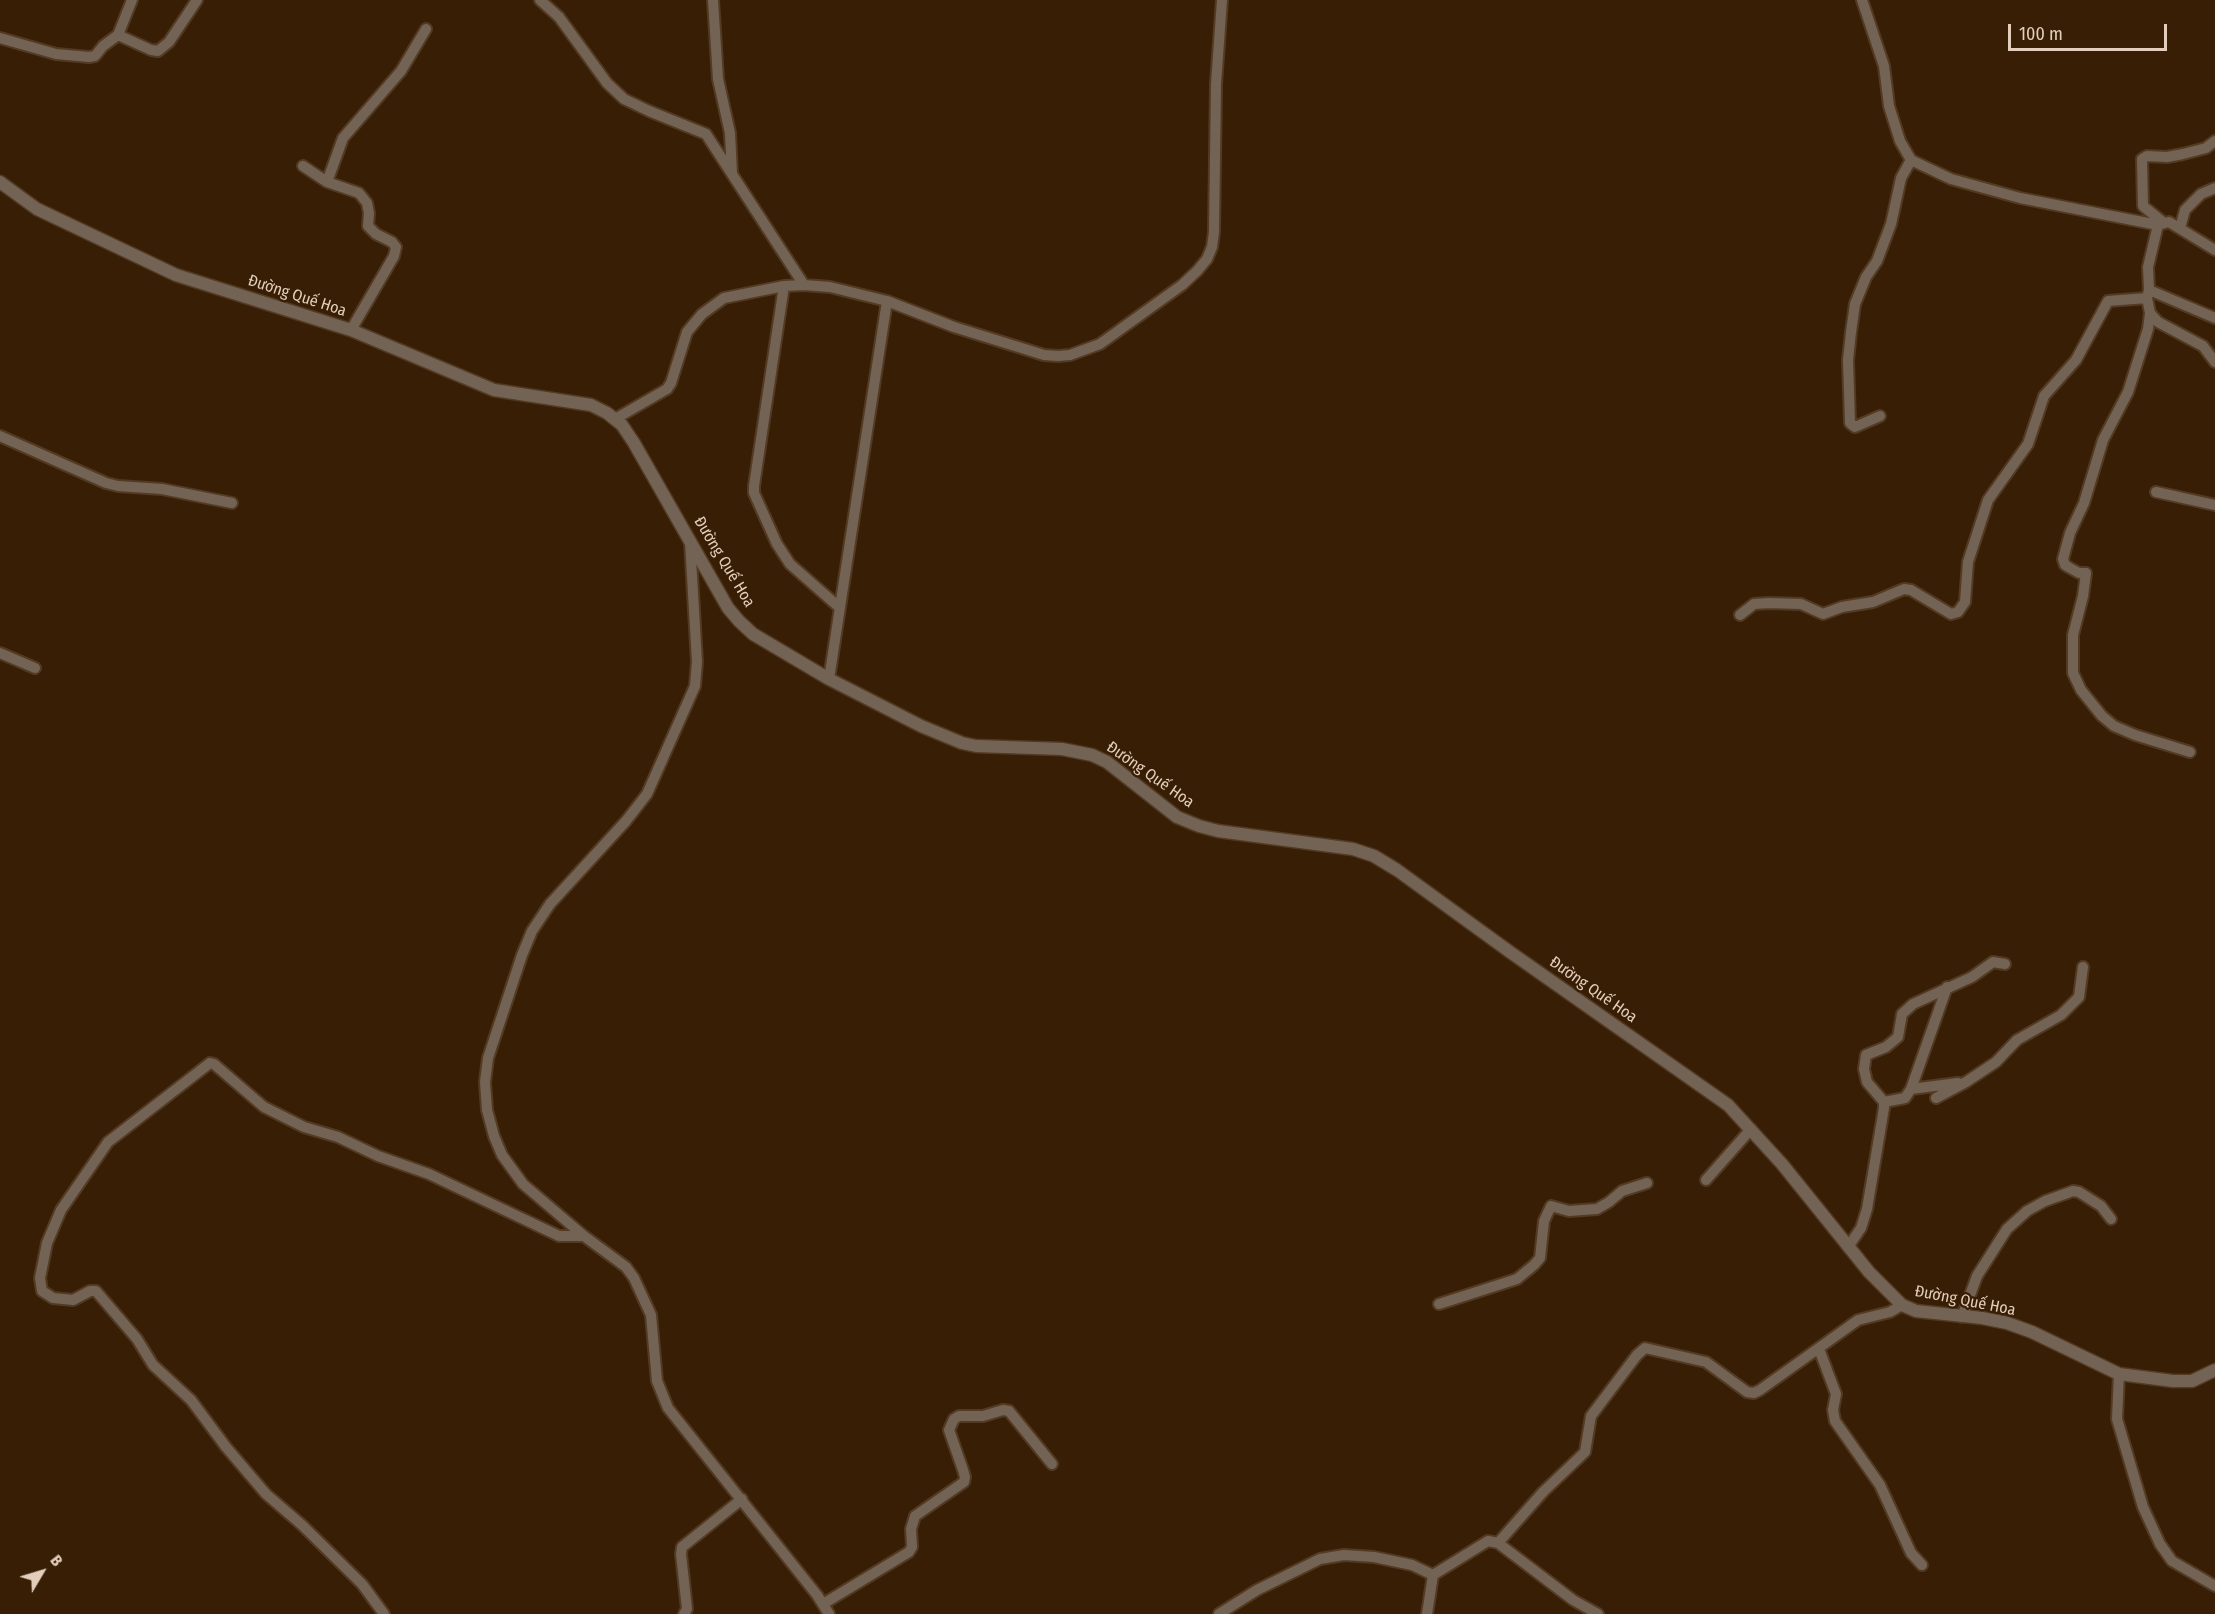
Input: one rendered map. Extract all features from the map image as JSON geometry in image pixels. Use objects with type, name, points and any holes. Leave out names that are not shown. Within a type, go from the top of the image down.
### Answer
[{"type":"street","points":[[0,38],[56,54],[95,56],[118,34],[132,0]]},
{"type":"street","points":[[118,34],[150,50],[158,51],[169,42],[197,0]]},
{"type":"street","points":[[540,0],[559,17],[612,89],[639,107],[706,134],[804,285]]},
{"type":"street","points":[[713,0],[718,79],[730,133],[732,177]]},
{"type":"street","points":[[615,419],[667,389],[687,332],[702,314],[724,298],[784,286],[830,287],[887,301],[954,327],[1044,355],[1070,355],[1100,344],[1182,285],[1207,259],[1212,247],[1215,232],[1216,84],[1221,0]]},
{"type":"street","points":[[1862,0],[1884,66],[1889,106],[1900,141],[1911,160],[1951,179],[2020,198],[2161,224],[2169,222],[2215,250]]},
{"type":"street","points":[[327,182],[343,138],[402,71],[426,29]]},
{"type":"street","points":[[2161,224],[2144,206],[2142,159],[2147,156],[2184,154],[2206,148],[2215,141]]},
{"type":"street","points":[[1880,416],[1855,426],[1850,423],[1848,360],[1851,332],[1855,304],[1866,277],[1881,250],[1891,224],[1901,178],[1911,160]]},
{"type":"street","points":[[303,166],[327,182],[359,193],[367,203],[368,226],[396,247],[394,256],[351,330]]},
{"type":"street","name":"Đường Quế Hoa","points":[[0,182],[37,209],[176,275],[351,330],[494,390],[591,405],[615,419],[634,443],[728,608],[740,621],[753,634],[830,679],[921,726],[962,743],[976,746],[1062,749],[1092,755],[1107,762],[1176,817],[1199,826],[1218,831],[1353,849],[1374,856],[1728,1105],[1782,1164],[1869,1272],[1902,1305],[1916,1311],[1982,1318],[2016,1326],[2120,1374],[2173,1381],[2192,1381],[2215,1370]]},
{"type":"street","points":[[2180,228],[2185,210],[2201,194],[2215,188]]},
{"type":"street","points":[[2161,224],[2148,267],[2150,313],[2148,329],[2128,392],[2103,440],[2084,503],[2063,559],[2065,565],[2079,573],[2086,573],[2073,635],[2073,673],[2081,690],[2102,716],[2114,726],[2134,735],[2190,752]]},
{"type":"street","points":[[784,286],[754,493],[777,544],[790,564],[840,608]]},
{"type":"street","points":[[1740,615],[1754,604],[1768,603],[1801,604],[1823,614],[1842,607],[1874,602],[1904,589],[1911,590],[1951,614],[1958,612],[1965,602],[1968,562],[1988,500],[2028,444],[2044,396],[2076,360],[2108,301],[2148,294],[2215,318]]},
{"type":"street","points":[[830,679],[887,301]]},
{"type":"street","points":[[2150,313],[2158,322],[2203,346],[2215,362]]},
{"type":"street","points":[[0,436],[106,483],[162,489],[232,503]]},
{"type":"street","points":[[2156,492],[2215,505]]},
{"type":"street","points":[[689,538],[698,662],[695,686],[647,794],[626,821],[550,904],[532,931],[488,1058],[485,1083],[487,1110],[502,1155],[523,1184],[584,1236],[626,1267],[634,1278],[651,1315],[657,1382],[668,1408],[742,1499],[829,1614]]},
{"type":"street","points":[[0,653],[35,668]]},
{"type":"street","points":[[1848,1247],[1861,1228],[1867,1209],[1880,1142],[1884,1102],[1867,1082],[1864,1069],[1866,1055],[1886,1047],[1898,1037],[1902,1014],[1913,1004],[1971,977],[1993,962],[2005,964]]},
{"type":"street","points":[[1936,1098],[1996,1062],[2017,1040],[2061,1015],[2079,997],[2084,967]]},
{"type":"street","points":[[1884,1102],[1905,1098],[1911,1089],[1947,987]]},
{"type":"street","points":[[384,1614],[362,1584],[302,1525],[266,1494],[226,1447],[191,1400],[153,1365],[137,1340],[96,1291],[90,1291],[73,1300],[53,1298],[42,1291],[40,1278],[47,1243],[61,1210],[108,1142],[210,1063],[264,1107],[304,1127],[338,1137],[378,1156],[429,1174],[559,1236],[584,1236]]},
{"type":"street","points":[[1911,1089],[1966,1082]]},
{"type":"street","points":[[1706,1180],[1751,1129]]},
{"type":"street","points":[[1439,1304],[1517,1279],[1534,1265],[1540,1258],[1544,1221],[1551,1206],[1569,1210],[1597,1209],[1622,1191],[1647,1183]]},
{"type":"street","points":[[1962,1317],[1977,1276],[2007,1229],[2027,1210],[2073,1191],[2079,1192],[2101,1206],[2111,1219]]},
{"type":"street","points":[[1498,1543],[1543,1492],[1585,1452],[1591,1416],[1645,1347],[1706,1362],[1747,1392],[1754,1393],[1858,1320],[1890,1312],[1902,1305]]},
{"type":"street","points":[[1819,1349],[1836,1394],[1833,1410],[1835,1421],[1880,1485],[1911,1553],[1922,1565]]},
{"type":"street","points":[[2120,1374],[2116,1419],[2143,1507],[2160,1544],[2172,1560],[2215,1586]]},
{"type":"street","points":[[823,1604],[909,1552],[912,1547],[911,1529],[915,1516],[964,1482],[963,1470],[949,1430],[954,1419],[959,1416],[983,1416],[1003,1410],[1009,1411],[1052,1464]]},
{"type":"street","points":[[684,1614],[687,1609],[682,1548],[742,1499]]},
{"type":"street","points":[[1432,1575],[1488,1541],[1498,1543],[1573,1600],[1598,1614]]},
{"type":"street","points":[[1219,1614],[1257,1590],[1320,1559],[1335,1555],[1374,1557],[1412,1565],[1432,1575]]},
{"type":"street","points":[[1427,1614],[1432,1575]]}]
